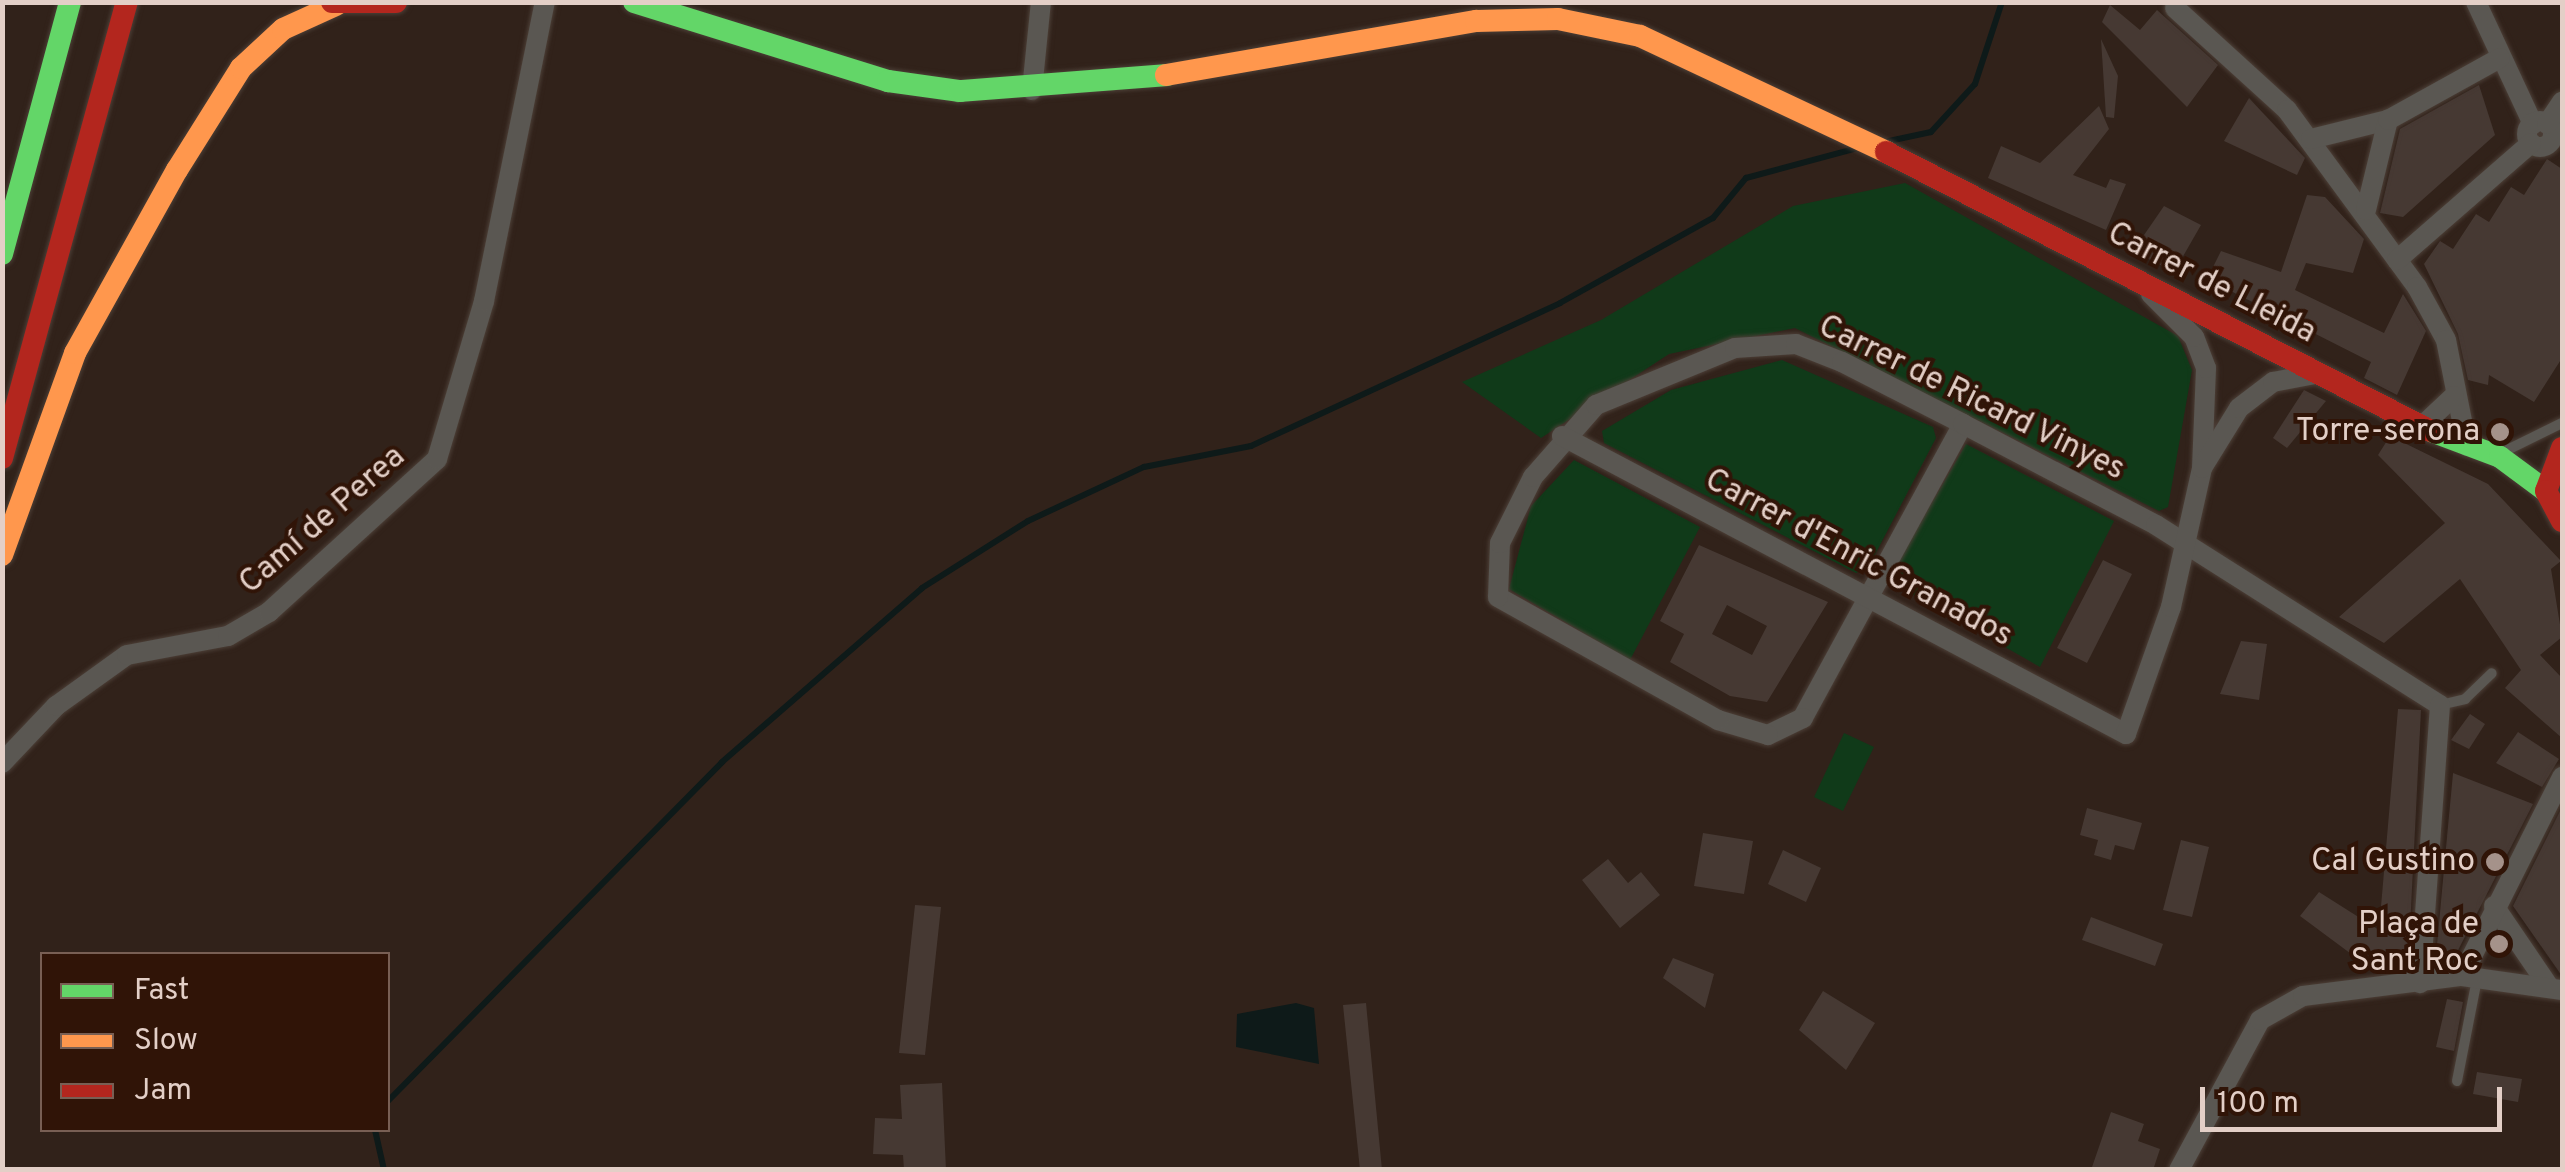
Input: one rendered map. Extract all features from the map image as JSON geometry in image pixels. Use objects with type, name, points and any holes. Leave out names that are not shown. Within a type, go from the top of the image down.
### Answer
[{"type":"main road","points":[[2,254],[70,2]]},
{"type":"main road","points":[[2,458],[127,2]]},
{"type":"main road","points":[[2,554],[75,352],[177,170],[241,68],[283,29],[334,4],[396,2]]},
{"type":"main road","name":"Carrer de Lleida","points":[[634,2],[888,81],[1032,90],[1476,21],[1558,19],[1640,36],[1848,130],[2421,427],[2498,456],[2546,491]]},
{"type":"main road","points":[[2560,450],[2546,491],[2562,521]]},
{"type":"main road","name":"Carrer de Lleida","points":[[2498,456],[2560,450]]},
{"type":"street","name":"Camí de Perea","points":[[2,763],[56,706],[128,656],[228,636],[269,612],[437,459],[484,301],[545,2]]},
{"type":"street","points":[[1032,90],[1041,2]]},
{"type":"street","points":[[2476,2],[2500,58],[2544,137]]},
{"type":"street","points":[[2175,8],[2310,140],[2366,210],[2441,327],[2467,446]]},
{"type":"street","points":[[2310,140],[2388,120],[2500,58]]},
{"type":"street","points":[[2396,260],[2544,137],[2562,102]]},
{"type":"street","points":[[2366,210],[2388,120]]},
{"type":"street","points":[[2143,286],[2194,337],[2206,368],[2202,468],[2186,546]]},
{"type":"street","name":"Carrer de Ricard Vinyes","points":[[1870,596],[1802,718],[1768,735],[1700,711],[1498,598],[1500,543],[1562,436],[1596,405],[1671,367],[1734,348],[1796,344],[1963,424],[2186,546],[2440,705]]},
{"type":"street","points":[[2202,468],[2239,408],[2273,382],[2315,374]]},
{"type":"street","points":[[2421,427],[2454,396]]},
{"type":"street","points":[[1870,596],[1963,424]]},
{"type":"street","name":"Carrer d'Enric Granados","points":[[1562,436],[2126,734],[2186,546]]},
{"type":"street","points":[[2420,983],[2440,705]]},
{"type":"street","points":[[2470,978],[2494,906],[2562,777]]},
{"type":"street","points":[[2494,906],[2556,989]]},
{"type":"street","points":[[2180,1170],[2260,1020],[2338,988],[2470,978],[2556,989]]},
{"type":"lane","points":[[2498,456],[2562,423]]},
{"type":"lane","points":[[2440,705],[2465,699],[2492,673]]},
{"type":"lane","points":[[2457,1081],[2470,978]]},
{"type":"green space","points":[[1905,183],[2178,336],[2192,370],[2168,507],[2159,511],[1795,328],[1669,354],[1541,438],[1462,382],[1601,320],[1793,206]]},
{"type":"green space","points":[[1782,360],[1933,427],[1936,438],[1868,568],[1856,573],[1604,443],[1602,431],[1671,390]]},
{"type":"green space","points":[[1966,444],[2114,521],[2040,667],[1887,580]]},
{"type":"green space","points":[[1574,460],[1700,527],[1630,660],[1509,589],[1531,506]]},
{"type":"green space","points":[[1844,733],[1874,747],[1843,811],[1814,797]]},
{"type":"shaded area","points":[[1296,1003],[1314,1008],[1319,1064],[1236,1047],[1237,1014]]},
{"type":"building","points":[[2110,5],[2140,30],[2157,10],[2218,65],[2187,107],[2102,22]]},
{"type":"building","points":[[2101,39],[2118,76],[2114,118],[2106,117]]},
{"type":"building","points":[[2479,85],[2495,135],[2403,217],[2380,213],[2400,129]]},
{"type":"building","points":[[2249,98],[2305,158],[2297,175],[2224,141]]},
{"type":"building","points":[[2099,106],[2109,129],[2073,175],[2106,188],[2110,179],[2126,184],[2106,230],[1988,178],[2001,146],[2040,163]]},
{"type":"building","points":[[2547,159],[2562,169],[2562,358],[2534,402],[2489,375],[2488,385],[2468,380],[2458,334],[2424,264],[2440,241],[2453,249],[2476,214],[2489,222],[2511,187],[2524,195]]},
{"type":"building","points":[[2307,195],[2325,197],[2364,239],[2353,273],[2306,263],[2295,290],[2384,333],[2403,294],[2426,331],[2397,395],[2364,378],[2371,362],[2207,279],[2221,251],[2281,272]]},
{"type":"building","points":[[2164,206],[2201,225],[2174,272],[2133,251]]},
{"type":"building","points":[[2304,390],[2326,401],[2287,448],[2273,438]]},
{"type":"building","points":[[2390,436],[2488,484],[2561,561],[2551,569],[2562,637],[2540,655],[2562,678],[2562,738],[2505,688],[2521,670],[2460,579],[2384,643],[2339,617],[2445,523],[2378,455]]},
{"type":"building","points":[[1699,545],[1828,602],[1767,702],[1730,696],[1670,662],[1684,634],[1660,621]],"holes":[[[1727,605],[1767,626],[1752,655],[1712,634]]]},
{"type":"building","points":[[2103,560],[2132,574],[2087,663],[2057,648]]},
{"type":"building","points":[[2241,641],[2267,644],[2259,700],[2220,694]]},
{"type":"building","points":[[2398,709],[2421,710],[2409,948],[2396,968],[2369,952],[2362,962],[2300,916],[2319,892],[2379,930]]},
{"type":"building","points":[[2470,714],[2485,724],[2469,749],[2451,740]]},
{"type":"building","points":[[2518,732],[2559,759],[2542,787],[2496,763]]},
{"type":"building","points":[[2453,773],[2533,804],[2451,964],[2435,966]]},
{"type":"building","points":[[2562,807],[2562,976],[2513,906]]},
{"type":"building","points":[[2087,808],[2142,823],[2134,850],[2115,845],[2111,860],[2094,855],[2098,840],[2080,835]]},
{"type":"building","points":[[1703,833],[1753,841],[1744,894],[1694,886]]},
{"type":"building","points":[[2181,840],[2209,847],[2192,917],[2163,910]]},
{"type":"building","points":[[1783,850],[1821,868],[1806,902],[1768,884]]},
{"type":"building","points":[[1608,859],[1628,883],[1641,872],[1660,895],[1620,928],[1582,880]]},
{"type":"building","points":[[915,905],[941,907],[925,1055],[899,1053]]},
{"type":"building","points":[[2091,917],[2163,944],[2155,966],[2082,940]]},
{"type":"building","points":[[1673,958],[1714,974],[1705,1008],[1663,978]]},
{"type":"building","points":[[1823,991],[1875,1023],[1846,1070],[1799,1030]]},
{"type":"building","points":[[2447,999],[2463,1002],[2454,1051],[2436,1047]]},
{"type":"building","points":[[1366,1003],[1382,1170],[1360,1170],[1343,1005]]},
{"type":"building","points":[[2477,1072],[2522,1079],[2518,1102],[2473,1094]]},
{"type":"building","points":[[942,1083],[946,1170],[904,1170],[903,1155],[873,1154],[875,1118],[902,1119],[900,1085]]},
{"type":"building","points":[[2111,1112],[2144,1124],[2138,1141],[2160,1149],[2153,1170],[2091,1170]]},
{"type":"waterway","points":[[1889,141],[1931,132],[1975,84],[2002,2]]},
{"type":"waterway","points":[[390,1099],[722,762],[922,588],[1028,521],[1144,467],[1251,446],[1560,303],[1713,218],[1746,178],[1858,148]]},
{"type":"waterway","points":[[375,1132],[384,1170]]},
{"type":"traffic: fast","points":[[2,254],[70,2]]},
{"type":"traffic: fast","points":[[634,2],[888,81],[960,91],[1166,75]]},
{"type":"traffic: fast","points":[[2431,431],[2500,457],[2546,491]]},
{"type":"traffic: slow","points":[[2,555],[75,353],[177,170],[241,68],[283,29],[336,5]]},
{"type":"traffic: slow","points":[[1166,75],[1476,21],[1558,19],[1640,36],[1886,152]]},
{"type":"traffic: jam","points":[[2,458],[127,2]]},
{"type":"traffic: jam","points":[[332,2],[396,2]]},
{"type":"traffic: jam","points":[[1886,152],[2431,431]]},
{"type":"traffic: jam","points":[[2562,448],[2546,491],[2562,521]]},
{"type":"place","name":"Torre-serona","points":[[2500,432]]},
{"type":"place","name":"Cal Gustino","points":[[2495,862]]},
{"type":"place","name":"Plaça de Sant Roc","points":[[2499,944]]}]
